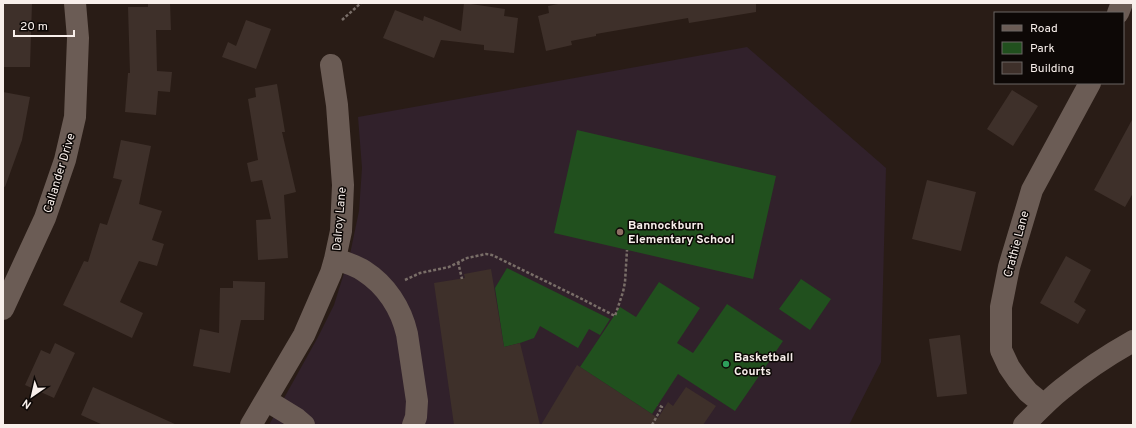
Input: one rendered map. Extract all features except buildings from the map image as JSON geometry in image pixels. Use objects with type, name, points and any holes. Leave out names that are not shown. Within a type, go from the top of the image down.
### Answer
[{"type":"street","name":"Callander Drive","points":[[3,309],[45,218],[65,160],[75,117],[78,38],[75,3]]},
{"type":"street","name":"Dalroy Lane","points":[[251,425],[304,335],[331,273],[341,231],[343,185],[338,106],[330,65]]},
{"type":"street","name":"Crathie Lane","points":[[1044,405],[1028,392],[1018,380],[1009,367],[1001,350],[1001,307],[1008,267],[1032,190],[1089,84]]},
{"type":"street","points":[[335,258],[357,267],[371,276],[397,305],[405,323],[417,401],[416,417],[413,425]]},
{"type":"street","points":[[1024,425],[1062,389],[1086,370],[1133,340]]},
{"type":"street","points":[[266,400],[304,425]]},
{"type":"path","points":[[342,20],[361,3]]},
{"type":"path","points":[[407,279],[420,273],[449,267],[467,258],[486,254],[492,255],[615,316],[625,282],[627,250]]},
{"type":"path","points":[[458,262],[462,279]]},
{"type":"path","points":[[652,425],[662,407],[658,405]]},
{"type":"shaded area","name":"Bannockburn Elementary School","points":[[747,47],[886,168],[881,362],[849,425],[269,425],[334,305],[350,254],[359,211],[362,168],[358,117]]},
{"type":"green space","points":[[577,130],[776,176],[753,279],[554,233]]},
{"type":"green space","points":[[507,268],[610,319],[600,335],[589,329],[578,348],[540,326],[534,338],[504,347],[495,288]]},
{"type":"green space","points":[[801,279],[831,299],[810,330],[779,309]]},
{"type":"green space","points":[[659,282],[700,308],[677,343],[693,353],[727,304],[783,341],[735,411],[678,374],[652,414],[580,367],[620,307],[636,317]]},
{"type":"place","name":"Bannockburn Elementary School","points":[[620,232]]},
{"type":"place","name":"Basketball Courts","points":[[726,364]]}]
